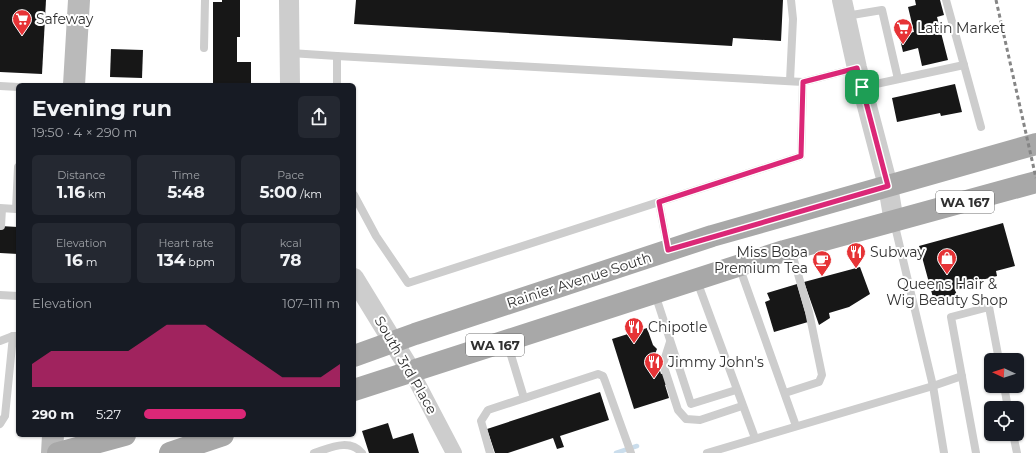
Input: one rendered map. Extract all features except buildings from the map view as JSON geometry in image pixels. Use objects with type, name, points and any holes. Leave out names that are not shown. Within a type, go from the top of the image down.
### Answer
[{"type":"main road","points":[[74,83],[79,0]]},
{"type":"main road","name":"Rainier Avenue South","points":[[356,355],[394,341],[668,250],[1036,144]]},
{"type":"main road","name":"WA 167","points":[[356,389],[790,250],[1036,182]]},
{"type":"main road","points":[[52,453],[53,437]]},
{"type":"main road","points":[[58,453],[118,437]]},
{"type":"main road","points":[[170,453],[202,448],[220,437]]},
{"type":"street","points":[[290,0],[290,83]]},
{"type":"street","points":[[844,8],[857,68],[888,186],[894,222]]},
{"type":"street","name":"South 3rd Place","points":[[356,281],[394,341],[454,453]]},
{"type":"lane","points":[[204,48],[205,0]]},
{"type":"lane","points":[[790,81],[792,19],[791,0]]},
{"type":"lane","points":[[946,0],[981,127]]},
{"type":"lane","points":[[844,8],[882,10],[898,79]]},
{"type":"lane","points":[[290,53],[803,82],[857,68]]},
{"type":"lane","points":[[337,56],[337,83]]},
{"type":"lane","points":[[862,87],[964,65]]},
{"type":"lane","points":[[356,199],[376,236],[408,283],[801,156],[803,82]]},
{"type":"lane","points":[[0,86],[16,87]]},
{"type":"lane","points":[[659,202],[668,250]]},
{"type":"lane","points":[[1,226],[1,208],[16,209]]},
{"type":"lane","points":[[894,222],[933,386],[944,453]]},
{"type":"lane","points":[[785,393],[819,382],[822,375],[809,312],[790,250]]},
{"type":"lane","points":[[739,266],[796,426]]},
{"type":"lane","points":[[696,280],[755,438]]},
{"type":"lane","points":[[654,293],[691,404],[736,390]]},
{"type":"lane","points":[[0,294],[16,296]]},
{"type":"lane","points":[[976,453],[951,317],[989,307],[998,353]]},
{"type":"lane","points":[[0,341],[16,336],[5,416],[0,424]]},
{"type":"lane","points":[[507,341],[524,398]]},
{"type":"lane","points":[[670,342],[663,364],[678,410],[686,420],[700,420],[742,406]]},
{"type":"lane","points":[[490,453],[481,421],[488,410],[598,374],[603,376],[630,453]]},
{"type":"lane","points":[[706,453],[933,386],[962,376]]},
{"type":"lane","points":[[1014,441],[1017,453]]},
{"type":"lane","points":[[314,453],[343,444],[357,447],[362,453]]},
{"type":"waterway","points":[[616,453],[637,446]]},
{"type":"railway","points":[[996,0],[1036,178]]},
{"type":"place","name":"Safeway","points":[[22,36]]},
{"type":"place","name":"Latin Market","points":[[903,45]]},
{"type":"place","name":"Subway","points":[[856,269]]},
{"type":"place","name":"Queens Hair & Wig Beauty Shop","points":[[947,275]]},
{"type":"place","name":"Miss Boba Premium Tea","points":[[822,277]]},
{"type":"place","name":"Chipotle","points":[[634,344]]},
{"type":"place","name":"Jimmy John's","points":[[654,379]]},
{"type":"route","points":[[857,68],[862,87],[888,186],[735,229],[668,250],[659,202],[801,156],[803,82],[857,68]]}]
